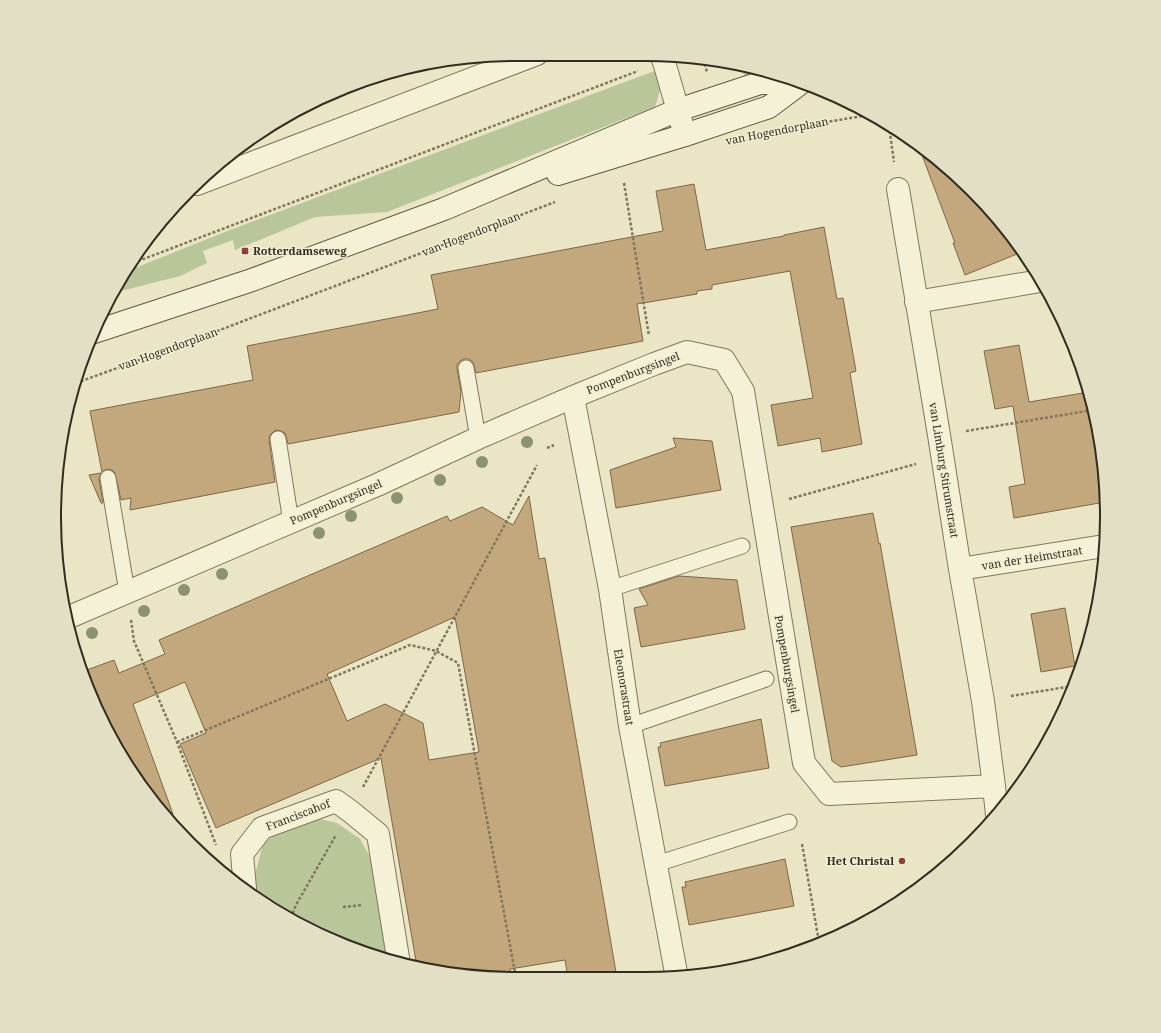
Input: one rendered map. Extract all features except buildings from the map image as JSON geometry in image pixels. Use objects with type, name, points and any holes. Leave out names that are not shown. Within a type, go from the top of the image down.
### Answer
[{"type":"street","points":[[210,179],[520,61]]},
{"type":"street","points":[[664,62],[685,135]]},
{"type":"street","name":"van Hogendorplaan","points":[[102,330],[249,281],[444,209],[678,110],[760,83],[784,83]]},
{"type":"street","name":"van Hogendorplaan","points":[[444,209],[685,135],[769,107],[796,87]]},
{"type":"street","name":"van Limburg Stirumstraat","points":[[898,188],[982,701],[996,806]]},
{"type":"street","points":[[916,302],[1035,282]]},
{"type":"street","name":"Pompenburgsingel","points":[[73,616],[291,522],[573,397],[687,352],[724,360],[743,391],[804,763],[829,794],[994,786]]},
{"type":"street","name":"Eleonorastraat","points":[[573,397],[610,589],[630,726],[676,971]]},
{"type":"street","name":"van der Heimstraat","points":[[960,569],[1099,547]]},
{"type":"street","name":"Franciscahof","points":[[244,881],[242,854],[262,828],[336,801],[378,834],[398,956]]},
{"type":"lane","points":[[466,368],[478,438]]},
{"type":"lane","points":[[278,439],[291,522]]},
{"type":"lane","points":[[108,478],[127,592]]},
{"type":"lane","points":[[610,589],[742,546]]},
{"type":"lane","points":[[630,726],[766,679]]},
{"type":"lane","points":[[656,864],[789,822]]},
{"type":"path","points":[[140,260],[640,70]]},
{"type":"path","name":"van Hogendorplaan","points":[[786,128],[861,116]]},
{"type":"path","points":[[890,133],[898,188]]},
{"type":"path","points":[[623,181],[654,364]]},
{"type":"path","name":"van Hogendorplaan","points":[[82,381],[178,346],[556,202]]},
{"type":"path","points":[[939,435],[1087,411]]},
{"type":"path","points":[[762,507],[942,457]]},
{"type":"path","points":[[293,913],[296,905],[350,811],[537,466]]},
{"type":"path","points":[[127,592],[134,641],[178,742],[218,851],[237,876]]},
{"type":"path","points":[[178,742],[410,645],[436,651],[458,663],[515,972]]},
{"type":"path","points":[[982,701],[1067,687]]},
{"type":"path","points":[[802,842],[819,937]]},
{"type":"green space","points":[[657,70],[660,90],[655,107],[387,212],[315,217],[235,250],[233,240],[203,251],[207,263],[180,276],[121,291],[135,268],[230,230]]},
{"type":"green space","points":[[744,73],[756,76],[745,78]]},
{"type":"green space","points":[[312,817],[337,823],[360,839],[383,880],[395,955],[370,948],[315,925],[289,911],[255,889],[255,875],[263,844],[282,829]]},
{"type":"place","name":"Rotterdamseweg","points":[[245,251]]},
{"type":"place","name":"Het Christal","points":[[902,861]]}]
